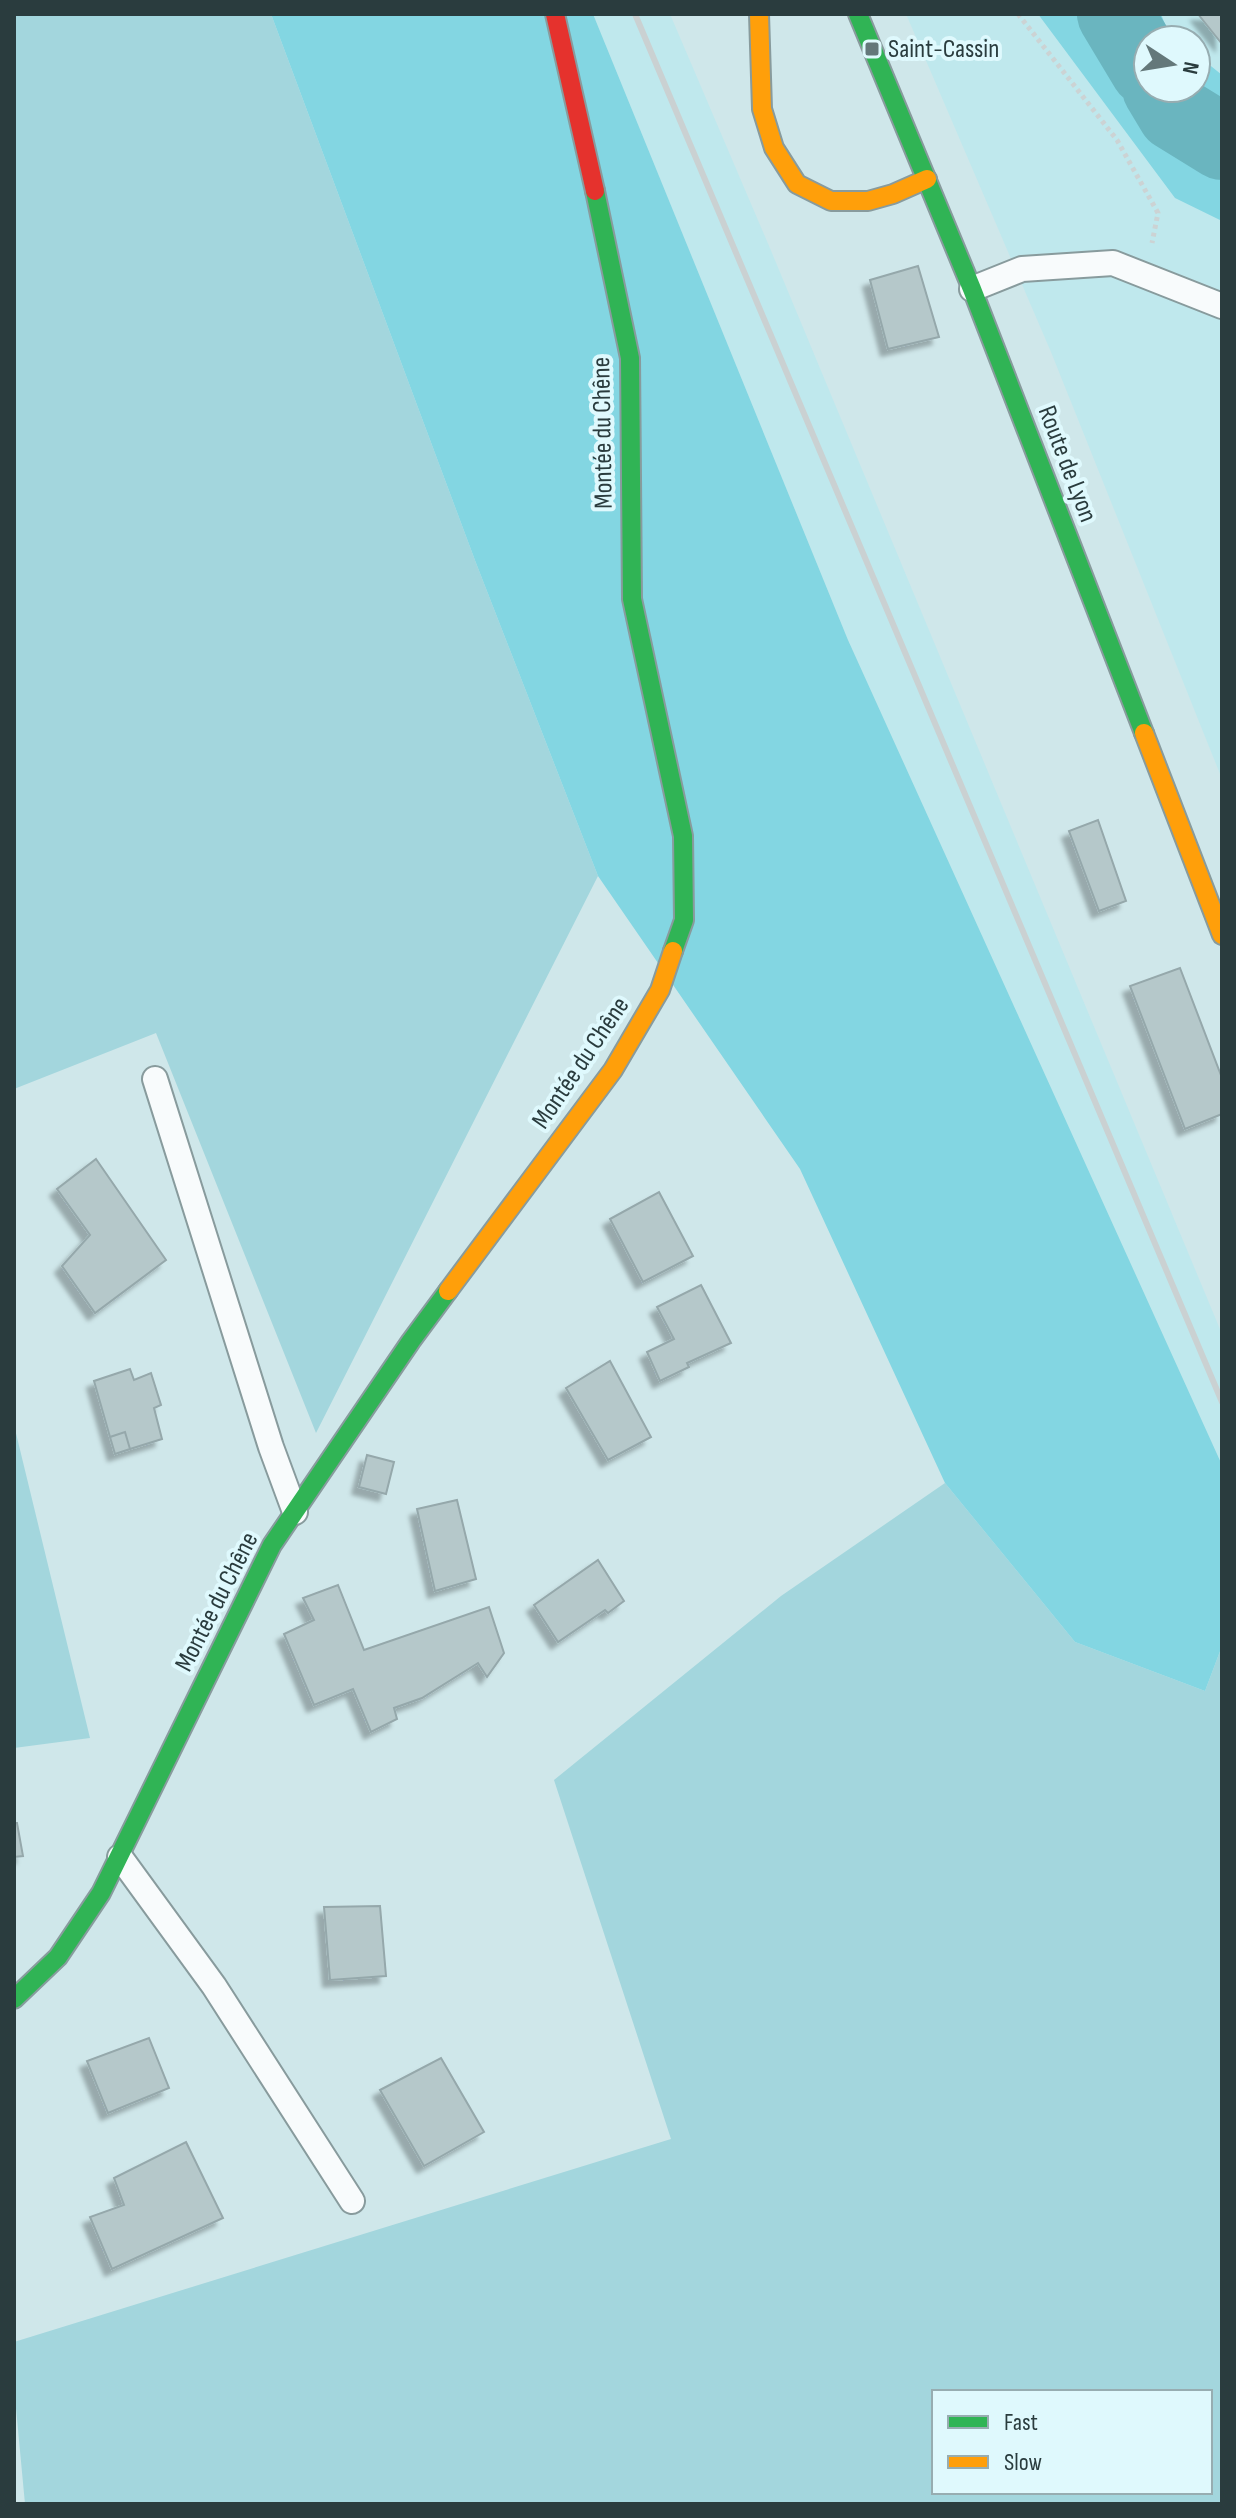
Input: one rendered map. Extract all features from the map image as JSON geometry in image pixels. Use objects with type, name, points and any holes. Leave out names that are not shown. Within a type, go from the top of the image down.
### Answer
[{"type":"street","name":"Montée du Chêne","points":[[14,1999],[58,1957],[101,1893],[272,1545],[411,1341],[613,1070],[660,990],[684,920],[683,836],[632,599],[630,358],[555,14]]},
{"type":"street","points":[[759,14],[762,109],[774,148],[797,184],[831,201],[868,201],[927,179]]},
{"type":"street","name":"Route de Lyon","points":[[858,14],[972,289],[1222,935]]},
{"type":"lane","points":[[972,289],[1022,269],[1113,263],[1222,306]]},
{"type":"lane","points":[[155,1079],[271,1447],[295,1512]]},
{"type":"lane","points":[[120,1857],[214,1986],[352,2201]]},
{"type":"path","points":[[1018,14],[1117,140],[1158,213],[1145,275]]},
{"type":"shaded area","points":[[14,14],[271,14],[476,563],[598,876],[316,1433],[156,1033],[14,1089]]},
{"type":"shaded area","points":[[271,14],[593,14],[848,640],[1222,1465],[1222,1646],[1205,1691],[1075,1642],[945,1483],[800,1169],[598,876],[476,563]]},
{"type":"shaded area","points":[[593,14],[670,14],[1222,1334],[1222,1465],[848,640]]},
{"type":"shaded area","points":[[906,14],[1222,14],[1222,779],[1051,352]]},
{"type":"shaded area","points":[[1038,14],[1161,14],[1165,24],[1132,24],[1132,104],[1212,104],[1212,67],[1222,75],[1222,221],[1175,198]]},
{"type":"shaded area","points":[[14,1425],[90,1738],[14,1748]]},
{"type":"shaded area","points":[[945,1483],[1075,1642],[1205,1691],[1222,1646],[1222,2504],[25,2504],[14,2387],[14,2342],[671,2139],[554,1780],[781,1596]]},
{"type":"building","points":[[1198,14],[1222,14],[1222,44],[1212,32],[1212,24],[1206,24]]},
{"type":"building","points":[[918,266],[939,337],[888,349],[870,280]]},
{"type":"building","points":[[1098,820],[1126,901],[1099,911],[1069,831]]},
{"type":"building","points":[[1180,968],[1222,1078],[1222,1114],[1185,1129],[1130,986]]},
{"type":"building","points":[[96,1159],[166,1260],[95,1313],[62,1266],[90,1235],[57,1189]]},
{"type":"building","points":[[659,1192],[693,1256],[643,1282],[610,1219]]},
{"type":"building","points":[[701,1285],[731,1343],[687,1363],[689,1367],[660,1381],[647,1352],[674,1339],[657,1307]]},
{"type":"building","points":[[610,1361],[651,1437],[608,1460],[566,1388]]},
{"type":"building","points":[[130,1369],[134,1380],[151,1373],[161,1405],[154,1408],[162,1439],[130,1449],[125,1432],[110,1437],[94,1381]]},
{"type":"building","points":[[125,1432],[130,1449],[115,1454],[110,1437]]},
{"type":"building","points":[[367,1455],[394,1462],[386,1494],[359,1487]]},
{"type":"building","points":[[457,1500],[476,1579],[435,1591],[417,1509]]},
{"type":"building","points":[[598,1560],[624,1601],[558,1642],[534,1605]]},
{"type":"building","points":[[338,1585],[364,1650],[489,1607],[504,1653],[487,1677],[478,1663],[422,1698],[394,1708],[397,1719],[371,1732],[353,1689],[314,1705],[284,1634],[314,1620],[303,1598]]},
{"type":"building","points":[[14,1823],[17,1823],[23,1856],[14,1857]]},
{"type":"building","points":[[380,1906],[386,1976],[330,1980],[324,1907]]},
{"type":"building","points":[[149,2038],[169,2088],[108,2113],[87,2061]]},
{"type":"building","points":[[441,2058],[484,2132],[424,2166],[380,2090]]},
{"type":"building","points":[[186,2142],[223,2218],[112,2269],[90,2217],[124,2205],[114,2178]]},
{"type":"waterway","points":[[1115,14],[1132,42]]},
{"type":"waterway","points":[[1170,104],[1175,113],[1222,142]]},
{"type":"railway","points":[[635,14],[1222,1402]]},
{"type":"traffic: fast","points":[[858,14],[972,289],[1144,733]]},
{"type":"traffic: fast","points":[[595,191],[630,358],[632,599],[683,836],[684,920],[673,951]]},
{"type":"traffic: fast","points":[[14,1999],[58,1957],[101,1893],[272,1545],[448,1291]]},
{"type":"traffic: slow","points":[[759,14],[762,109],[774,148],[797,184],[831,201],[868,201],[927,179]]},
{"type":"traffic: slow","points":[[1144,733],[1222,935]]},
{"type":"traffic: slow","points":[[448,1291],[613,1070],[660,990],[673,951]]},
{"type":"traffic: jam","points":[[555,14],[595,191]]},
{"type":"place","name":"Saint-Cassin","points":[[872,49]]}]
